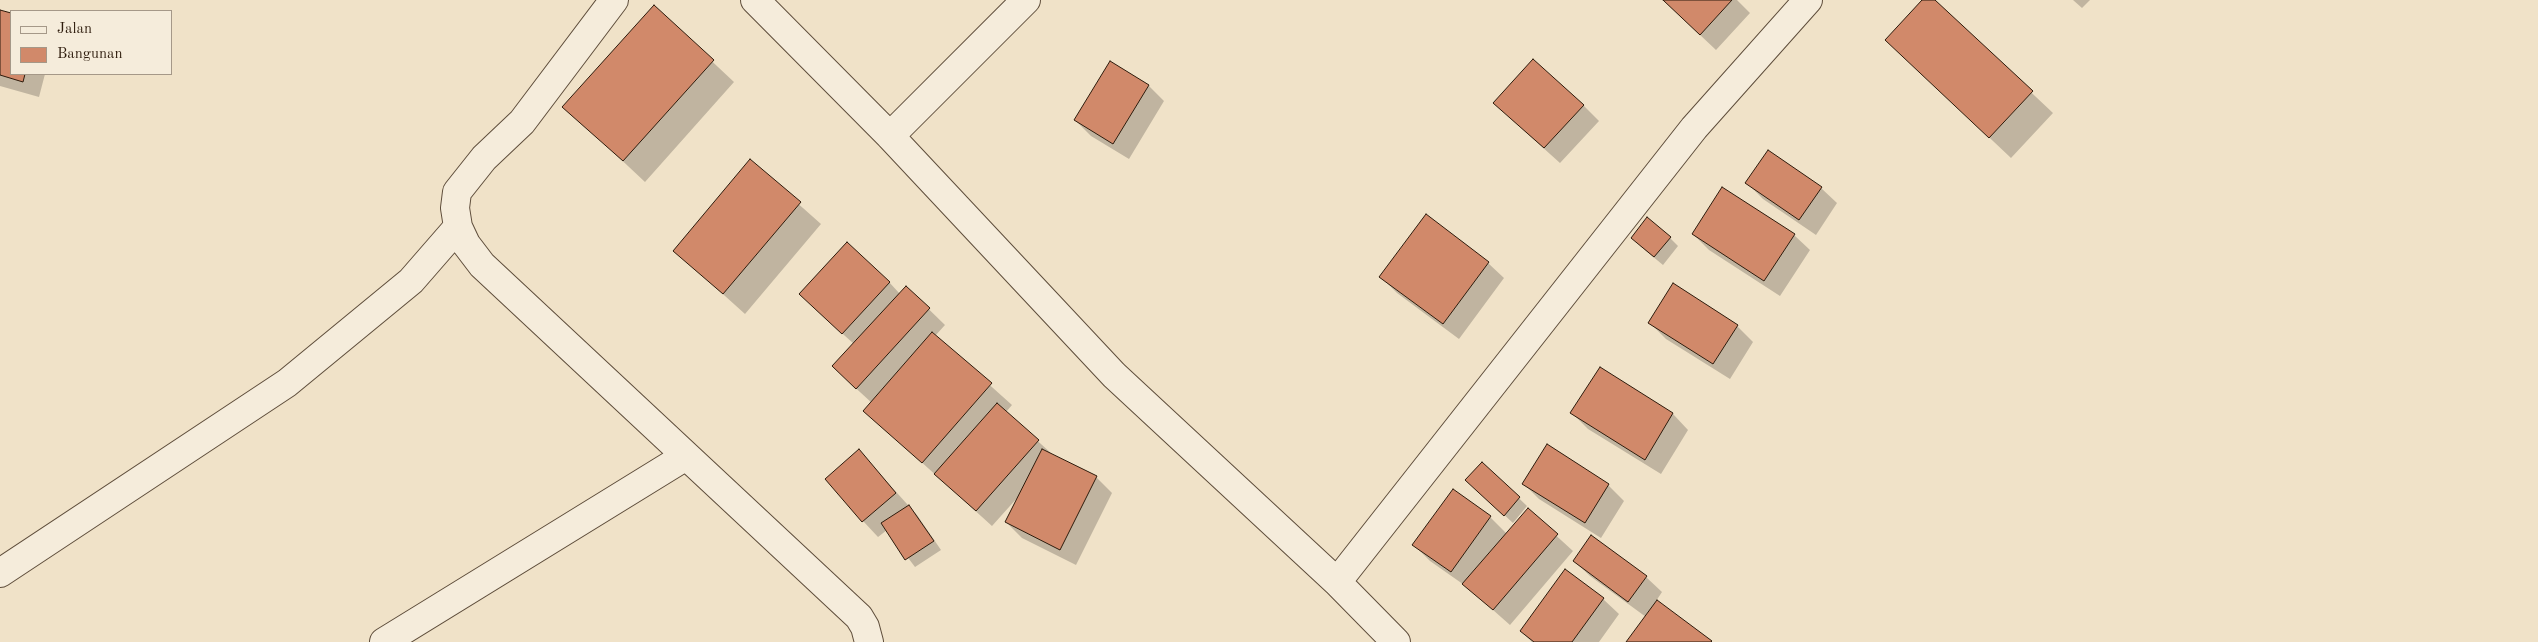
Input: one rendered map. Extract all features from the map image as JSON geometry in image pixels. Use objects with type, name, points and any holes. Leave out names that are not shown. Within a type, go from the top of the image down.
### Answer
[{"type":"street","points":[[614,0],[522,122],[484,158],[457,192],[455,208],[458,227],[466,244],[482,265],[859,617],[865,626],[869,642]]},
{"type":"street","points":[[755,0],[890,136],[1114,375],[1337,582],[1396,642]]},
{"type":"street","points":[[890,136],[1026,0]]},
{"type":"street","points":[[1337,582],[1694,128],[1808,0]]},
{"type":"street","points":[[0,573],[287,383],[411,281],[458,227]]},
{"type":"street","points":[[384,642],[686,456]]},
{"type":"building","points":[[1663,0],[1732,0],[1700,35]]},
{"type":"building","points":[[1922,0],[1935,0],[2033,91],[1989,138],[1885,40]]},
{"type":"building","points":[[654,5],[714,60],[623,161],[562,107]]},
{"type":"building","points":[[0,10],[10,13],[10,75],[25,75],[23,82],[0,75]]},
{"type":"building","points":[[1533,59],[1584,105],[1544,148],[1493,103]]},
{"type":"building","points":[[1110,61],[1149,85],[1113,144],[1074,120]]},
{"type":"building","points":[[1768,150],[1822,187],[1799,220],[1745,183]]},
{"type":"building","points":[[750,159],[801,202],[723,294],[673,251]]},
{"type":"building","points":[[1722,187],[1795,234],[1764,281],[1692,234]]},
{"type":"building","points":[[1426,214],[1489,262],[1443,324],[1379,277]]},
{"type":"building","points":[[1647,217],[1671,237],[1654,257],[1631,238]]},
{"type":"building","points":[[847,242],[890,282],[842,334],[799,294]]},
{"type":"building","points":[[1673,283],[1738,325],[1713,364],[1648,323]]},
{"type":"building","points":[[906,286],[930,308],[856,389],[832,366]]},
{"type":"building","points":[[932,332],[992,383],[922,463],[863,411]]},
{"type":"building","points":[[1600,367],[1673,413],[1645,460],[1570,413]]},
{"type":"building","points":[[997,403],[1039,440],[976,511],[934,474]]},
{"type":"building","points":[[1547,444],[1609,484],[1585,523],[1522,484]]},
{"type":"building","points":[[859,449],[896,493],[862,522],[825,479]]},
{"type":"building","points":[[1042,449],[1097,476],[1060,550],[1005,522]]},
{"type":"building","points":[[1482,462],[1520,497],[1504,516],[1465,480]]},
{"type":"building","points":[[1453,489],[1491,516],[1451,572],[1412,545]]},
{"type":"building","points":[[909,505],[934,541],[905,560],[881,523]]},
{"type":"building","points":[[1528,508],[1558,534],[1493,610],[1462,584]]},
{"type":"building","points":[[1591,535],[1647,576],[1628,602],[1573,561]]},
{"type":"building","points":[[1565,569],[1604,598],[1572,642],[1534,642],[1520,631]]},
{"type":"building","points":[[1657,600],[1712,641],[1626,642]]}]
